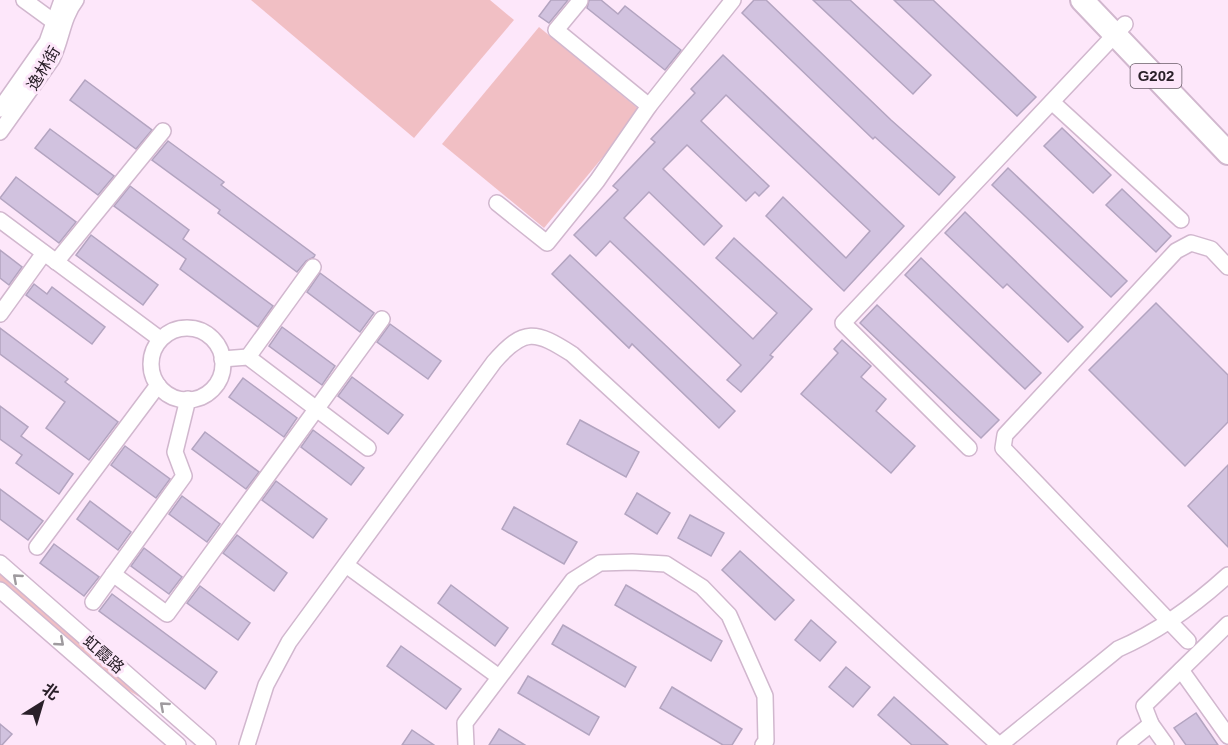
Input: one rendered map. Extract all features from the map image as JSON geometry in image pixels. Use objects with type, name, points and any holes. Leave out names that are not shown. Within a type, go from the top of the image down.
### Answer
[{"type":"highway","name":"G202","points":[[1082,0],[1120,29],[1228,132]]},
{"type":"highway","name":"G202","points":[[1102,0],[1120,29],[1228,153]]},
{"type":"street","points":[[24,0],[57,24]]},
{"type":"street","name":"逸林街","points":[[0,132],[57,48],[57,24],[62,0]]},
{"type":"street","name":"逸林街","points":[[0,109],[57,24],[76,0]]},
{"type":"street","points":[[497,203],[547,243],[597,182],[649,106],[733,0]]},
{"type":"street","points":[[580,1],[556,30],[649,106]]},
{"type":"street","points":[[969,448],[843,323],[1120,29]]},
{"type":"street","points":[[1052,102],[1181,220]]},
{"type":"street","points":[[0,314],[163,131]]},
{"type":"street","points":[[0,220],[160,339]]},
{"type":"street","points":[[1188,641],[1003,448],[1005,435],[1176,251],[1191,243],[1211,249],[1228,267]]},
{"type":"street","points":[[248,357],[313,267]]},
{"type":"street","points":[[113,574],[168,614],[382,318]]},
{"type":"street","points":[[182,328],[194,328],[206,333],[216,341],[222,359],[221,377],[214,388],[204,395],[188,399],[171,396],[158,385],[152,370],[151,359],[160,339],[182,328]]},
{"type":"street","points":[[247,745],[259,702],[289,642],[494,362],[515,341],[527,337],[546,338],[572,354],[1000,745],[1118,649],[1141,639],[1199,601],[1228,574]]},
{"type":"street","points":[[222,359],[248,357],[368,448]]},
{"type":"street","points":[[37,547],[158,385]]},
{"type":"street","points":[[93,602],[184,476],[175,452],[188,399]]},
{"type":"street","points":[[465,745],[465,723],[573,580],[600,563],[632,562],[666,564],[702,587],[729,615],[765,696],[766,741],[763,745]]},
{"type":"street","name":"虹霞路","points":[[0,563],[208,745]]},
{"type":"street","points":[[346,565],[499,677]]},
{"type":"street","name":"虹霞路","points":[[0,590],[177,744]]},
{"type":"street","points":[[1166,745],[1151,724],[1144,706],[1180,670],[1226,632]]},
{"type":"street","points":[[1180,670],[1228,736]]},
{"type":"street","points":[[1125,745],[1151,724]]},
{"type":"shaded area","points":[[251,0],[490,0],[514,20],[414,138]]},
{"type":"shaded area","points":[[539,27],[641,111],[544,228],[442,144]]},
{"type":"shaded area","points":[[0,571],[145,697],[143,699],[114,682],[0,581]]},
{"type":"building","points":[[551,0],[568,0],[549,23],[539,16]]},
{"type":"building","points":[[589,0],[601,0],[618,14],[625,6],[681,50],[665,70],[587,8]]},
{"type":"building","points":[[754,0],[766,0],[891,120],[955,177],[939,195],[875,137],[873,139],[742,13]]},
{"type":"building","points":[[813,0],[850,0],[931,75],[913,94]]},
{"type":"building","points":[[894,0],[933,0],[1036,97],[1017,116]]},
{"type":"building","points":[[723,55],[904,226],[844,291],[766,216],[783,197],[846,258],[870,231],[726,95],[701,121],[769,186],[759,196],[755,192],[746,201],[687,145],[663,169],[722,226],[704,245],[649,192],[624,218],[753,339],[777,313],[716,258],[734,238],[812,309],[770,355],[773,357],[741,392],[727,380],[741,365],[610,241],[596,256],[574,235],[618,190],[613,186],[655,142],[651,139],[695,93],[691,89]]},
{"type":"building","points":[[85,80],[152,130],[136,149],[70,100]]},
{"type":"building","points":[[1062,128],[1111,175],[1093,193],[1044,146]]},
{"type":"building","points":[[50,129],[114,176],[98,195],[35,148]]},
{"type":"building","points":[[168,141],[224,182],[221,185],[315,255],[314,257],[306,261],[297,272],[218,213],[220,210],[152,160]]},
{"type":"building","points":[[1008,168],[1127,281],[1111,297],[992,185]]},
{"type":"building","points":[[16,177],[76,222],[59,243],[0,198]]},
{"type":"building","points":[[130,186],[189,230],[183,239],[273,306],[258,327],[180,269],[186,259],[114,206]]},
{"type":"building","points":[[1122,189],[1171,236],[1156,252],[1106,205]]},
{"type":"building","points":[[965,212],[1083,327],[1068,342],[1007,284],[1003,288],[945,233]]},
{"type":"building","points":[[91,235],[158,285],[143,305],[76,255]]},
{"type":"building","points":[[0,250],[22,267],[9,285],[0,278]]},
{"type":"building","points":[[570,255],[735,411],[719,428],[632,344],[629,348],[552,274]]},
{"type":"building","points":[[921,258],[1041,373],[1025,389],[905,275]]},
{"type":"building","points":[[320,273],[374,313],[360,332],[307,292]]},
{"type":"building","points":[[34,284],[47,294],[52,287],[105,327],[92,344],[26,295]]},
{"type":"building","points":[[1156,303],[1228,375],[1228,422],[1185,466],[1089,370]]},
{"type":"building","points":[[877,305],[999,420],[981,438],[860,323]]},
{"type":"building","points":[[390,324],[441,361],[428,379],[377,342]]},
{"type":"building","points":[[282,327],[335,366],[322,385],[269,346]]},
{"type":"building","points":[[0,328],[68,379],[65,382],[118,422],[89,460],[46,428],[65,402],[0,354]]},
{"type":"building","points":[[842,340],[871,366],[861,377],[886,399],[876,411],[915,446],[891,473],[801,394],[838,353],[834,349]]},
{"type":"building","points":[[352,377],[403,415],[388,434],[338,396]]},
{"type":"building","points":[[243,378],[297,418],[284,437],[229,397]]},
{"type":"building","points":[[0,406],[28,427],[21,436],[73,474],[59,494],[16,463],[22,455],[0,439]]},
{"type":"building","points":[[580,420],[639,452],[626,477],[567,444]]},
{"type":"building","points":[[313,430],[364,468],[351,485],[301,447]]},
{"type":"building","points":[[205,432],[259,472],[246,489],[192,449]]},
{"type":"building","points":[[125,446],[170,479],[156,498],[111,465]]},
{"type":"building","points":[[1228,465],[1228,547],[1188,506]]},
{"type":"building","points":[[276,481],[327,519],[313,538],[262,500]]},
{"type":"building","points":[[0,489],[43,521],[28,540],[0,519]]},
{"type":"building","points":[[637,493],[670,513],[657,534],[625,514]]},
{"type":"building","points":[[182,496],[220,524],[207,542],[169,514]]},
{"type":"building","points":[[90,501],[131,532],[118,550],[77,519]]},
{"type":"building","points":[[514,507],[577,542],[564,564],[502,529]]},
{"type":"building","points":[[690,515],[724,533],[711,556],[678,538]]},
{"type":"building","points":[[237,535],[287,573],[274,591],[223,553]]},
{"type":"building","points":[[54,544],[99,577],[84,596],[40,563]]},
{"type":"building","points":[[144,548],[182,577],[169,594],[131,566]]},
{"type":"building","points":[[740,551],[794,600],[775,620],[722,570]]},
{"type":"building","points":[[451,585],[508,628],[495,646],[438,603]]},
{"type":"building","points":[[626,585],[722,641],[711,661],[615,605]]},
{"type":"building","points":[[200,586],[250,623],[238,640],[187,603]]},
{"type":"building","points":[[112,594],[217,672],[205,689],[99,611]]},
{"type":"building","points":[[811,620],[836,642],[820,661],[795,640]]},
{"type":"building","points":[[563,625],[636,667],[625,687],[552,644]]},
{"type":"building","points":[[401,646],[461,689],[446,709],[387,666]]},
{"type":"building","points":[[846,667],[870,687],[853,707],[829,687]]},
{"type":"building","points":[[528,676],[599,717],[589,735],[518,693]]},
{"type":"building","points":[[672,687],[742,729],[732,745],[723,745],[660,708]]},
{"type":"building","points":[[894,697],[948,745],[912,745],[878,715]]},
{"type":"building","points":[[1196,713],[1218,745],[1186,745],[1174,728]]},
{"type":"building","points":[[0,724],[12,734],[2,745],[0,745]]},
{"type":"building","points":[[499,729],[525,745],[489,745]]},
{"type":"building","points":[[412,730],[434,745],[402,745]]}]
